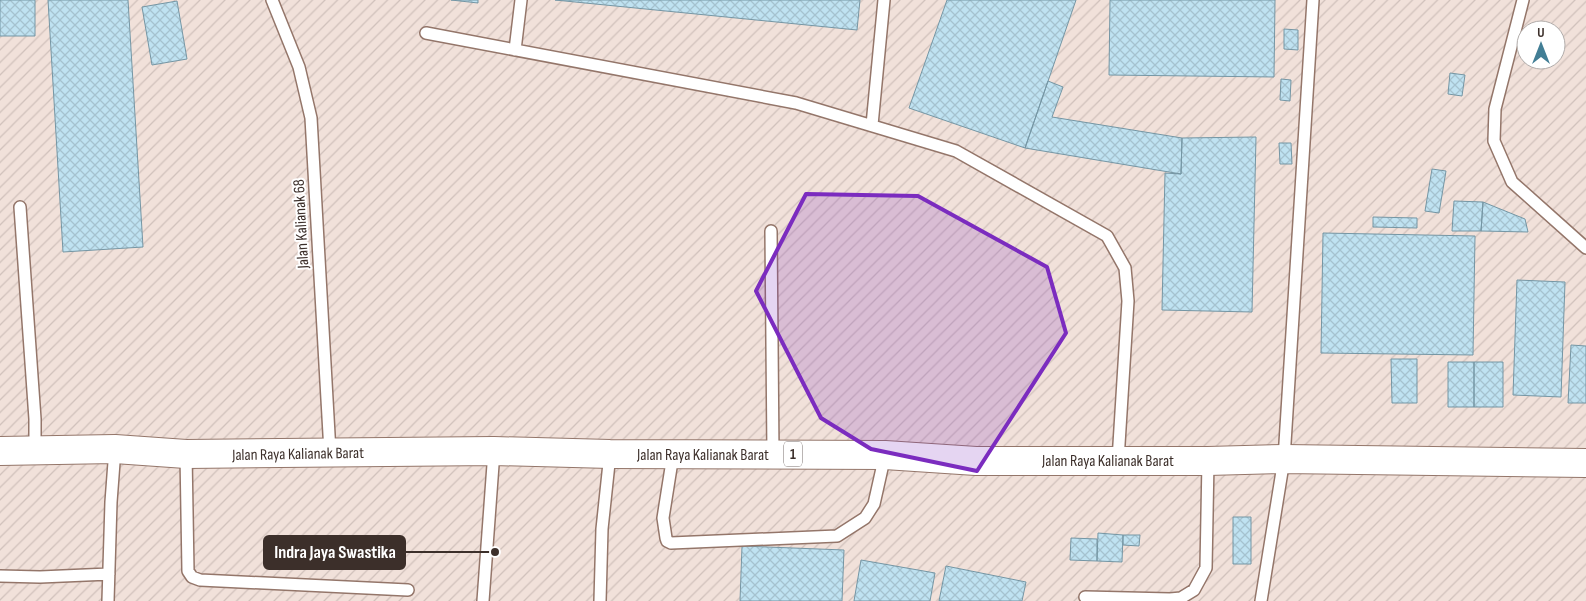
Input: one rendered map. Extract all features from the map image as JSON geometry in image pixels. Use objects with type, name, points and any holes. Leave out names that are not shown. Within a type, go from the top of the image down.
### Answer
[{"type":"highway","name":"Jalan Raya Kalianak Barat","points":[[0,451],[115,449],[186,454],[494,450],[610,454],[885,455],[976,461],[1208,461],[1284,459],[1586,464]]},
{"type":"lane","name":"Jalan Kalianak 68","points":[[272,0],[299,67],[311,118],[330,452]]},
{"type":"lane","points":[[515,50],[522,0]]},
{"type":"lane","points":[[872,125],[884,0]]},
{"type":"lane","points":[[1261,601],[1284,459],[1313,0]]},
{"type":"lane","points":[[1523,0],[1496,109],[1494,141],[1512,182],[1586,248]]},
{"type":"lane","points":[[426,34],[796,103],[872,125],[956,150],[1107,236],[1125,268],[1128,301],[1118,460]]},
{"type":"lane","points":[[20,207],[35,419],[35,451]]},
{"type":"lane","points":[[771,231],[773,454]]},
{"type":"lane","points":[[108,601],[111,502],[115,449]]},
{"type":"lane","points":[[483,601],[494,450]]},
{"type":"lane","points":[[186,454],[188,571],[192,577],[200,580],[408,590]]},
{"type":"lane","points":[[600,601],[602,529],[610,454]]},
{"type":"lane","points":[[673,454],[663,518],[666,538],[671,543],[838,536],[864,518],[874,504],[885,455]]},
{"type":"lane","points":[[1085,597],[1170,599],[1181,598],[1194,590],[1206,568],[1208,461]]},
{"type":"lane","points":[[0,576],[40,577],[109,574]]},
{"type":"highlighted area","points":[[806,194],[918,196],[1047,267],[1066,333],[977,471],[871,449],[821,418],[756,291]]},
{"type":"shaded area","points":[[0,0],[1586,0],[1586,601],[0,601]]},
{"type":"building","points":[[0,0],[35,0],[35,36],[0,36]]},
{"type":"building","points":[[48,0],[128,0],[143,247],[63,252]]},
{"type":"building","points":[[451,0],[478,0],[478,3]]},
{"type":"building","points":[[555,0],[860,0],[857,30]]},
{"type":"building","points":[[947,0],[1076,0],[1025,148],[909,108]]},
{"type":"building","points":[[1110,0],[1275,0],[1274,77],[1109,75]]},
{"type":"building","points":[[177,1],[187,59],[152,65],[142,7]]},
{"type":"building","points":[[1284,29],[1298,30],[1298,50],[1284,49]]},
{"type":"building","points":[[1450,73],[1465,75],[1462,96],[1448,94]]},
{"type":"building","points":[[1281,79],[1291,80],[1290,101],[1280,100]]},
{"type":"building","points":[[1048,81],[1063,87],[1052,117],[1182,138],[1181,174],[1025,148]]},
{"type":"building","points":[[1256,137],[1252,312],[1162,310],[1165,173],[1181,174],[1182,138]]},
{"type":"building","points":[[1279,143],[1291,143],[1292,164],[1280,164]]},
{"type":"building","points":[[1432,169],[1446,171],[1439,213],[1425,211]]},
{"type":"building","points":[[1454,201],[1483,202],[1481,231],[1452,231]]},
{"type":"building","points":[[1483,202],[1525,219],[1528,232],[1481,231]]},
{"type":"building","points":[[1373,217],[1417,218],[1417,228],[1373,227]]},
{"type":"building","points":[[1323,233],[1475,236],[1473,355],[1321,353]]},
{"type":"building","points":[[1517,280],[1565,282],[1561,397],[1513,395]]},
{"type":"building","points":[[1571,345],[1586,346],[1586,403],[1568,403]]},
{"type":"building","points":[[1391,359],[1417,359],[1417,403],[1392,403]]},
{"type":"building","points":[[1448,362],[1474,362],[1474,407],[1448,407]]},
{"type":"building","points":[[1474,362],[1503,362],[1503,407],[1474,407]]},
{"type":"building","points":[[1233,517],[1251,517],[1251,564],[1233,564]]},
{"type":"building","points":[[1098,533],[1123,535],[1122,562],[1097,561]]},
{"type":"building","points":[[1123,535],[1140,535],[1139,546],[1123,545]]},
{"type":"building","points":[[1071,538],[1097,539],[1097,561],[1070,560]]},
{"type":"building","points":[[742,546],[844,550],[842,601],[740,601]]},
{"type":"building","points":[[861,560],[935,573],[930,601],[854,601]]},
{"type":"building","points":[[946,566],[1026,582],[1022,601],[939,601]]},
{"type":"place","name":"Indra Jaya Swastika","points":[[495,552]]}]
